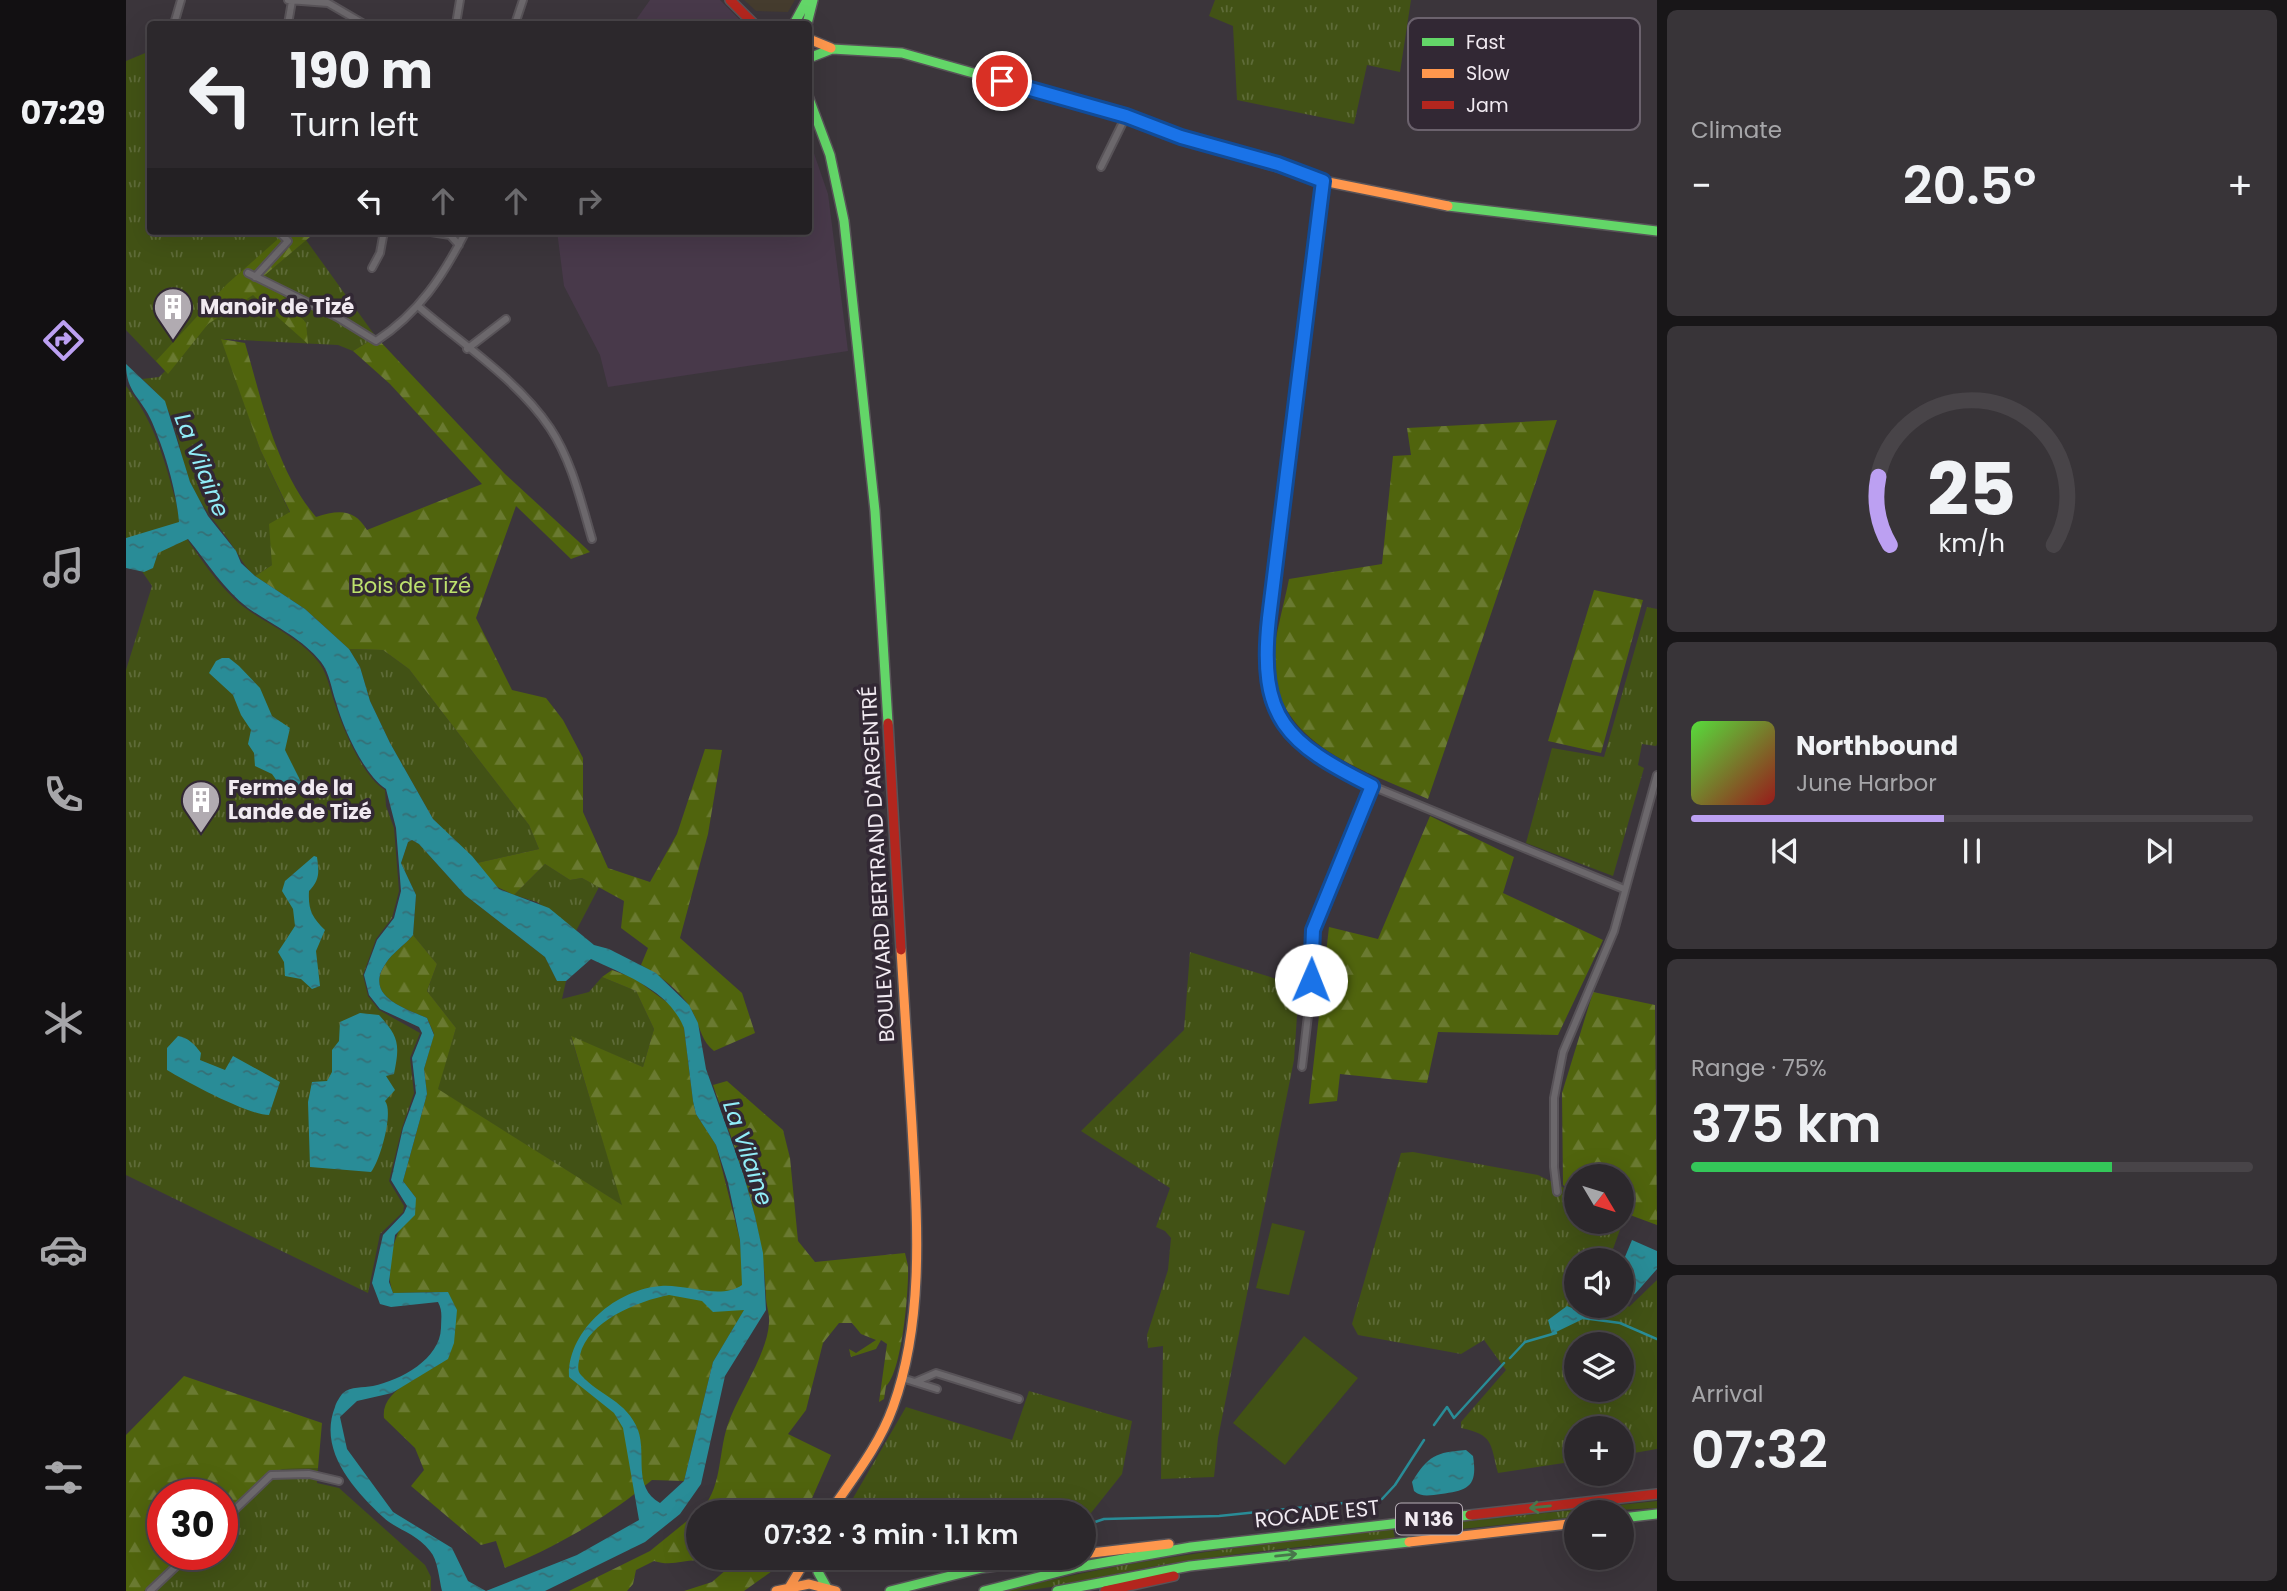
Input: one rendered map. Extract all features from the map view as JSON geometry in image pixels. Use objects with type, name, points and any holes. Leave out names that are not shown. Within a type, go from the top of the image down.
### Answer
[{"type":"main road","points":[[730,0],[753,21]]},
{"type":"main road","points":[[796,21],[807,0]]},
{"type":"main road","points":[[808,21],[813,0]]},
{"type":"main road","points":[[812,39],[832,49],[902,53],[1126,116],[1181,137],[1278,164],[1323,181],[1453,207],[1657,231]]},
{"type":"main road","points":[[812,57],[832,49]]},
{"type":"main road","points":[[812,107],[830,155],[840,197]]},
{"type":"main road","points":[[812,127],[840,197]]},
{"type":"main road","name":"BOULEVARD BERTRAND D'ARGENTRÉ","points":[[838,1500],[880,1438],[902,1378],[914,1286],[915,1185],[875,511],[840,197]]},
{"type":"main road","name":"ROCADE EST","points":[[984,1591],[1078,1567],[1202,1545],[1657,1494]]},
{"type":"main road","points":[[1634,1517],[1657,1514]]},
{"type":"main road","name":"ROCADE EST","points":[[1057,1591],[1218,1562],[1564,1523]]},
{"type":"main road","points":[[1096,1552],[1191,1541],[1202,1545]]},
{"type":"main road","points":[[1105,1591],[1202,1570],[1218,1562]]},
{"type":"main road","points":[[790,1586],[800,1570]]},
{"type":"main road","points":[[818,1570],[831,1589]]},
{"type":"main road","points":[[890,1591],[974,1570]]},
{"type":"main road","points":[[776,1591],[809,1584],[831,1589]]},
{"type":"street","points":[[175,21],[181,0]]},
{"type":"street","points":[[288,21],[290,0],[328,2],[358,21]]},
{"type":"street","points":[[456,21],[460,0]]},
{"type":"street","points":[[516,21],[523,0]]},
{"type":"street","points":[[1101,167],[1126,116]]},
{"type":"street","points":[[1323,181],[1269,618],[1266,675],[1275,711],[1303,744],[1330,765],[1372,786],[1625,890]]},
{"type":"street","points":[[282,235],[288,241],[252,275],[337,317],[376,341],[419,307],[446,271],[464,235]]},
{"type":"street","points":[[372,268],[380,253],[383,235]]},
{"type":"street","points":[[450,235],[459,245]]},
{"type":"street","points":[[419,307],[517,390],[550,428],[569,465],[592,539]]},
{"type":"street","points":[[467,349],[506,319]]},
{"type":"street","points":[[1557,1192],[1554,1167],[1554,1098],[1563,1052],[1614,931],[1657,775]]},
{"type":"street","points":[[1302,1068],[1310,998],[1313,930],[1372,786]]},
{"type":"street","points":[[915,1382],[936,1373],[1019,1399]]},
{"type":"street","points":[[902,1378],[937,1390]]},
{"type":"street","points":[[238,1507],[271,1475],[309,1474],[339,1481]]},
{"type":"street","points":[[150,1591],[172,1570]]},
{"type":"shaded area","points":[[650,0],[720,0],[741,21],[635,21]]},
{"type":"shaded area","points":[[744,0],[795,0],[788,12],[756,11]]},
{"type":"shaded area","points":[[812,148],[828,194],[848,351],[608,387],[600,355],[564,286],[558,235],[812,235]]},
{"type":"green space","points":[[1215,0],[1411,0],[1400,72],[1367,65],[1354,124],[1237,100],[1233,26],[1209,16]]},
{"type":"green space","points":[[147,52],[147,235],[305,235],[249,265],[238,275],[305,323],[265,275],[306,240],[376,337],[353,351],[338,345],[222,339],[260,449],[290,513],[272,565],[255,576],[196,494],[185,469],[171,416],[155,392],[142,379],[159,377],[165,371],[126,330],[126,61]]},
{"type":"green space","points":[[282,235],[312,235],[265,275],[306,323],[308,344],[253,295],[208,324],[168,374],[156,361],[227,284]]},
{"type":"green space","name":"Bois de Tizé","points":[[376,337],[505,474],[590,552],[571,559],[516,506],[476,618],[512,690],[546,698],[563,720],[583,758],[583,812],[608,868],[650,882],[677,834],[705,749],[722,750],[708,834],[680,938],[742,993],[755,1033],[714,1051],[709,1047],[691,1009],[681,996],[641,965],[648,948],[621,928],[624,901],[582,878],[570,880],[545,864],[514,895],[495,886],[477,863],[539,849],[529,825],[409,669],[383,650],[349,649],[305,609],[255,576],[272,565],[269,524],[290,512],[260,449],[221,339],[245,343],[280,457],[302,498],[316,517],[338,512],[351,514],[367,530],[482,484],[390,384],[353,351]]},
{"type":"green space","points":[[126,386],[144,413],[157,441],[182,528],[189,542],[231,596],[313,655],[327,678],[355,752],[369,775],[385,790],[386,806],[394,828],[399,891],[392,918],[376,939],[363,975],[368,996],[379,1010],[420,1033],[410,1058],[414,1093],[389,1181],[404,1206],[403,1212],[380,1234],[368,1293],[126,1175],[126,670],[152,586],[126,548]]},
{"type":"green space","points":[[1557,420],[1428,799],[1331,753],[1292,719],[1280,696],[1273,669],[1276,638],[1289,579],[1382,564],[1393,456],[1411,455],[1407,428]]},
{"type":"green space","points":[[1594,590],[1643,600],[1601,753],[1548,741]]},
{"type":"green space","points":[[1647,607],[1657,609],[1657,744],[1642,744],[1638,765],[1644,768],[1613,876],[1526,843],[1552,748],[1604,757]]},
{"type":"green space","points":[[349,649],[383,650],[409,669],[529,825],[539,849],[477,863],[433,819],[390,743],[370,701],[360,667]]},
{"type":"green space","points":[[1430,816],[1514,857],[1503,893],[1603,940],[1558,1035],[1438,1032],[1427,1083],[1340,1074],[1337,1101],[1309,1104],[1329,927],[1378,939]]},
{"type":"green space","points":[[412,840],[419,844],[465,895],[545,957],[557,981],[566,981],[562,999],[589,992],[602,977],[636,991],[654,1029],[643,1067],[571,1037],[623,1206],[437,1089],[456,1028],[427,991],[437,964],[413,935],[416,895],[401,863],[408,842]]},
{"type":"green space","points":[[545,864],[570,880],[582,878],[599,887],[576,931],[537,902],[514,895]]},
{"type":"green space","points":[[413,935],[437,964],[427,991],[456,1028],[438,1089],[622,1205],[571,1036],[643,1067],[654,1029],[636,991],[602,977],[612,970],[634,978],[668,1003],[680,1017],[684,1028],[696,1114],[716,1145],[740,1240],[745,1309],[713,1362],[684,1481],[652,1480],[582,1530],[505,1568],[496,1541],[481,1545],[411,1486],[424,1470],[415,1448],[384,1418],[385,1407],[397,1390],[448,1358],[448,1292],[393,1293],[389,1269],[394,1244],[416,1198],[403,1181],[427,1094],[424,1069],[434,1034],[427,1018],[389,999],[379,984],[380,974],[386,963]]},
{"type":"green space","points":[[1190,952],[1299,986],[1294,1060],[1218,1438],[1214,1477],[1161,1479],[1163,1346],[1148,1348],[1147,1335],[1168,1270],[1171,1238],[1156,1227],[1170,1188],[1081,1131],[1184,1030]]},
{"type":"green space","points":[[1593,992],[1655,1005],[1657,1225],[1634,1216],[1634,1164],[1564,1164],[1563,1185],[1562,1093]]},
{"type":"green space","points":[[727,1081],[783,1130],[790,1158],[798,1241],[815,1262],[905,1253],[908,1266],[906,1311],[896,1365],[886,1386],[884,1399],[879,1402],[887,1344],[881,1340],[876,1349],[851,1357],[849,1349],[856,1353],[876,1340],[861,1334],[852,1323],[839,1323],[823,1343],[806,1410],[788,1434],[831,1455],[811,1500],[708,1500],[716,1483],[727,1427],[763,1349],[769,1323],[764,1268],[755,1215],[713,1085]]},
{"type":"green space","points":[[1413,1152],[1538,1175],[1564,1188],[1564,1234],[1618,1234],[1613,1248],[1564,1248],[1564,1318],[1634,1318],[1634,1302],[1657,1280],[1657,1449],[1634,1453],[1634,1416],[1564,1416],[1564,1463],[1498,1473],[1491,1447],[1485,1437],[1461,1428],[1461,1422],[1506,1370],[1484,1340],[1461,1354],[1358,1335],[1352,1324],[1401,1153]]},
{"type":"green space","points":[[1272,1223],[1305,1231],[1289,1295],[1256,1288]]},
{"type":"green space","points":[[1304,1336],[1358,1378],[1285,1465],[1233,1423]]},
{"type":"green space","points":[[184,1376],[322,1423],[318,1468],[283,1469],[268,1474],[238,1502],[238,1479],[147,1479],[147,1570],[167,1570],[144,1591],[126,1591],[126,1435]]},
{"type":"green space","points":[[1029,1391],[1132,1421],[1122,1474],[1096,1507],[1096,1500],[852,1500],[906,1407],[1012,1440]]},
{"type":"green space","points":[[318,1468],[317,1483],[339,1488],[425,1565],[431,1577],[431,1591],[144,1591],[167,1570],[238,1570],[238,1502],[268,1474],[283,1469]]},
{"type":"green space","points":[[1657,1501],[1657,1508],[1634,1509],[1634,1503]]},
{"type":"green space","points":[[1564,1511],[1564,1518],[1452,1530],[1451,1523]]},
{"type":"green space","points":[[686,1522],[686,1561],[654,1561],[636,1570],[633,1584],[627,1591],[569,1591],[650,1551]]},
{"type":"green space","points":[[1393,1529],[1395,1538],[1220,1556],[1142,1568],[1045,1588],[1005,1591],[1149,1561]]},
{"type":"green space","points":[[726,1570],[774,1570],[744,1591],[684,1591],[712,1582]]},
{"type":"water","name":"La Vilaine","points":[[126,364],[165,401],[190,482],[208,516],[236,551],[241,563],[255,576],[305,609],[349,649],[360,667],[370,701],[390,743],[433,819],[472,856],[499,889],[549,908],[594,945],[609,949],[656,973],[689,1005],[698,1023],[706,1069],[744,1176],[755,1216],[763,1253],[766,1310],[725,1376],[701,1484],[690,1500],[686,1500],[686,1505],[680,1514],[645,1542],[545,1591],[486,1591],[442,1591],[437,1564],[430,1551],[389,1522],[360,1494],[341,1468],[335,1453],[331,1423],[342,1394],[353,1388],[384,1383],[407,1373],[434,1349],[441,1328],[438,1302],[391,1307],[380,1304],[372,1283],[383,1235],[404,1213],[407,1206],[391,1180],[403,1128],[416,1093],[412,1058],[422,1033],[419,1027],[380,1009],[369,995],[364,975],[377,940],[394,918],[401,891],[396,828],[386,789],[370,773],[355,750],[339,713],[326,671],[313,653],[239,601],[188,539],[158,553],[153,568],[144,572],[126,568],[126,538],[179,522],[173,484],[161,446],[148,414],[129,382]],"holes":[[[412,840],[419,844],[465,895],[545,957],[557,981],[566,981],[591,959],[645,985],[668,1003],[684,1028],[696,1114],[716,1145],[728,1183],[740,1240],[742,1285],[724,1291],[661,1286],[627,1295],[597,1315],[576,1344],[569,1377],[614,1413],[623,1428],[639,1520],[577,1555],[486,1591],[468,1581],[452,1548],[393,1512],[347,1449],[340,1417],[357,1401],[392,1393],[448,1359],[454,1343],[457,1310],[448,1292],[393,1293],[389,1282],[395,1235],[415,1215],[416,1198],[403,1181],[427,1094],[424,1069],[434,1035],[427,1018],[389,999],[379,984],[380,974],[386,963],[413,935],[416,895],[401,863],[408,842]],[[669,1295],[702,1301],[713,1312],[744,1310],[713,1362],[684,1481],[660,1503],[651,1496],[643,1479],[640,1440],[633,1420],[620,1405],[581,1375],[578,1366],[580,1355],[593,1332],[616,1314],[629,1308]]]},
{"type":"water","points":[[229,658],[239,666],[260,688],[272,716],[290,728],[285,750],[301,782],[299,788],[284,791],[272,774],[255,766],[254,753],[248,744],[251,730],[233,695],[209,673],[216,661]]},
{"type":"water","points":[[314,856],[317,857],[318,876],[309,891],[309,903],[314,917],[325,930],[316,951],[320,986],[312,989],[301,979],[285,976],[284,962],[278,952],[295,926],[293,909],[282,891],[285,881]]},
{"type":"water","points":[[360,1013],[379,1015],[391,1029],[397,1048],[394,1074],[386,1076],[395,1090],[385,1101],[388,1115],[382,1148],[371,1172],[310,1167],[308,1102],[312,1082],[327,1081],[332,1072],[332,1050],[339,1041],[340,1022]]},
{"type":"water","points":[[178,1036],[196,1047],[201,1053],[200,1060],[225,1070],[233,1056],[280,1082],[269,1115],[233,1104],[167,1070],[167,1048]]},
{"type":"water","points":[[1632,1240],[1657,1251],[1657,1269],[1634,1294],[1634,1248],[1629,1248]]},
{"type":"water","points":[[1564,1308],[1564,1318],[1585,1318],[1552,1334],[1548,1320]]},
{"type":"water","points":[[1466,1450],[1473,1456],[1474,1466],[1469,1485],[1458,1491],[1430,1495],[1420,1495],[1414,1491],[1412,1482],[1428,1461],[1440,1454]]},
{"type":"waterway","points":[[1583,1318],[1620,1323],[1657,1339]]},
{"type":"waterway","points":[[1510,1358],[1525,1342],[1556,1333]]},
{"type":"waterway","points":[[1434,1425],[1447,1407],[1454,1418],[1504,1363]]},
{"type":"waterway","points":[[1096,1522],[1104,1519],[1219,1516],[1382,1499],[1395,1485],[1424,1440]]},
{"type":"traffic: fast","points":[[796,21],[807,0]]},
{"type":"traffic: fast","points":[[808,21],[813,0]]},
{"type":"traffic: fast","points":[[812,57],[832,49],[902,53],[1126,116],[1188,139]]},
{"type":"traffic: fast","points":[[812,107],[830,155],[844,221],[875,511],[888,723]]},
{"type":"traffic: fast","points":[[1448,206],[1657,231]]},
{"type":"traffic: fast","points":[[1634,1517],[1657,1514]]},
{"type":"traffic: fast","points":[[984,1591],[1078,1567],[1191,1547],[1470,1515]]},
{"type":"traffic: fast","points":[[1057,1591],[1190,1566],[1409,1542]]},
{"type":"traffic: fast","points":[[818,1570],[827,1588]]},
{"type":"traffic: fast","points":[[890,1591],[974,1570]]},
{"type":"traffic: slow","points":[[812,40],[831,48]]},
{"type":"traffic: slow","points":[[1188,139],[1323,181],[1448,206]]},
{"type":"traffic: slow","points":[[838,1500],[865,1461],[893,1407],[910,1339],[914,1304],[917,1232],[901,950]]},
{"type":"traffic: slow","points":[[1409,1542],[1564,1524]]},
{"type":"traffic: slow","points":[[1096,1552],[1169,1544]]},
{"type":"traffic: slow","points":[[790,1586],[800,1570]]},
{"type":"traffic: slow","points":[[776,1591],[809,1584],[836,1591]]},
{"type":"traffic: jam","points":[[730,0],[751,21]]},
{"type":"traffic: jam","points":[[888,723],[901,950]]},
{"type":"traffic: jam","points":[[1470,1515],[1657,1494]]},
{"type":"traffic: jam","points":[[1105,1591],[1174,1576]]},
{"type":"place","name":"Manoir de Tizé","points":[[173,341]]},
{"type":"place","name":"Ferme de la Lande de Tizé","points":[[201,834]]},
{"type":"route","points":[[1002,81],[1126,116],[1181,137],[1278,164],[1323,181],[1269,618],[1266,675],[1275,711],[1303,744],[1330,765],[1372,786],[1313,930],[1311,980]]}]
